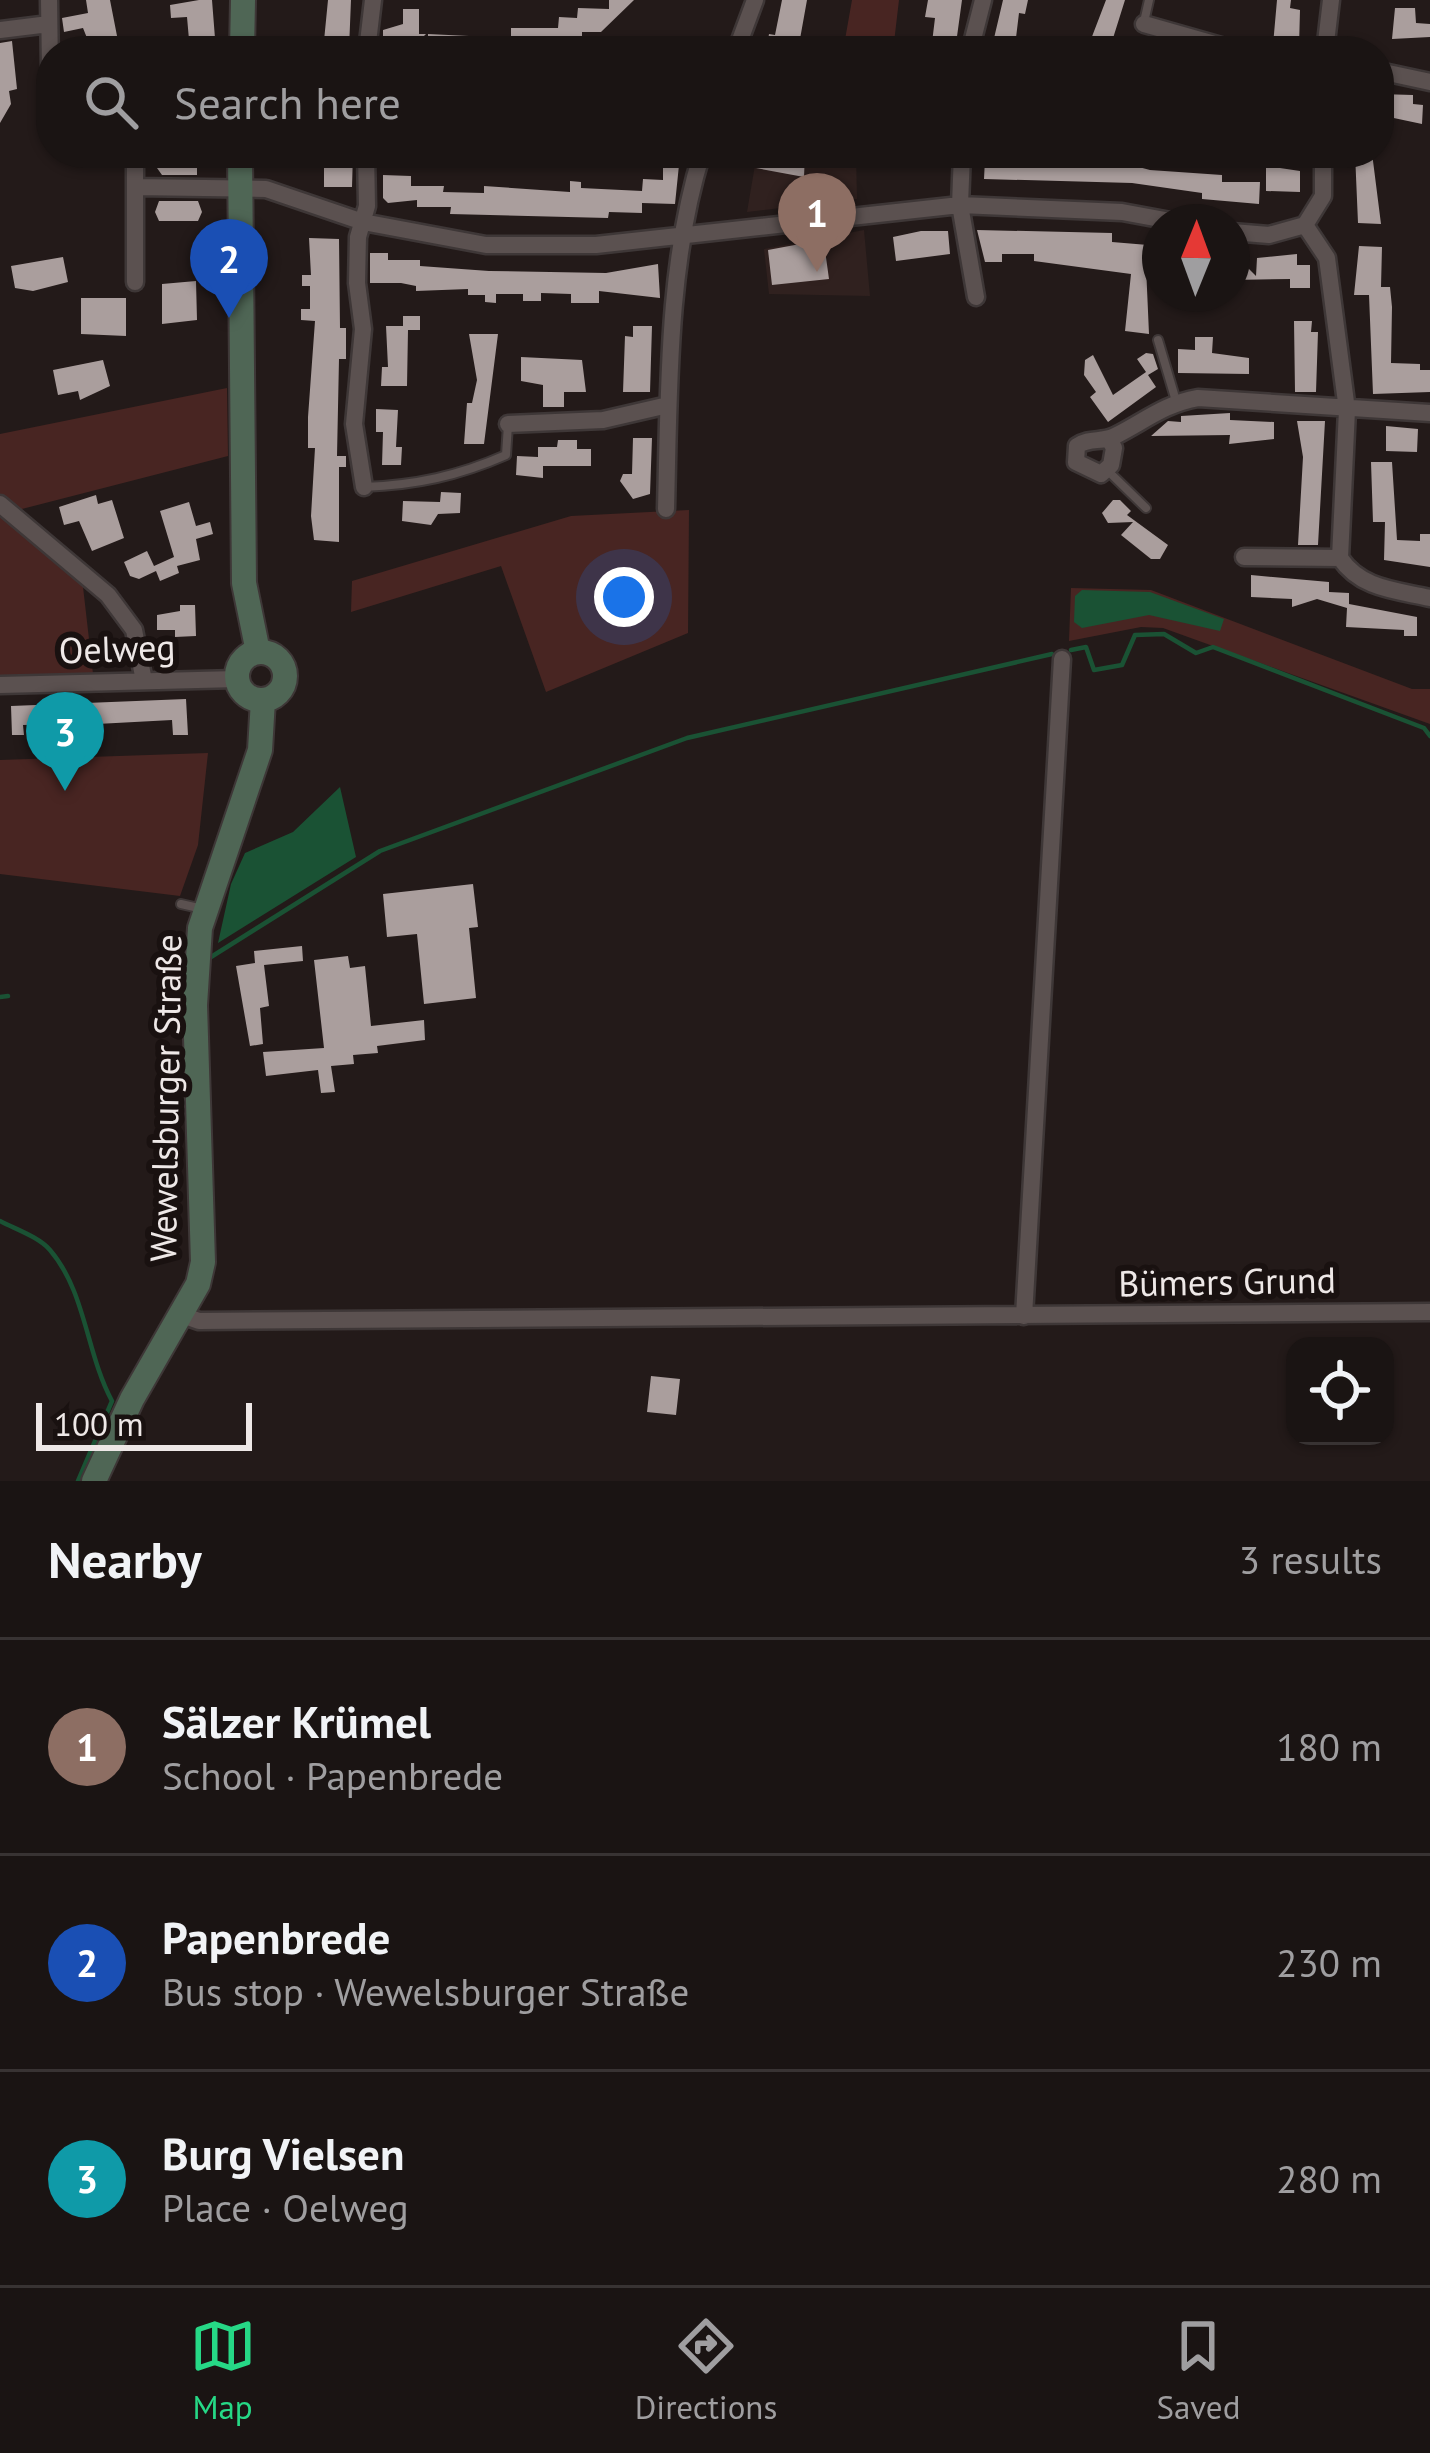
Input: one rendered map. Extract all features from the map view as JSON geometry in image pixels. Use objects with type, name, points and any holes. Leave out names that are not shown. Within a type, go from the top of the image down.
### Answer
[{"type":"main road","points":[[242,36],[243,0]]},
{"type":"main road","points":[[240,168],[244,583],[258,652]]},
{"type":"main road","points":[[258,652],[277,658],[285,676],[274,696],[263,700],[249,697],[237,679],[240,664],[258,652]]},
{"type":"main road","name":"Wewelsburger Straße","points":[[94,1481],[132,1399],[198,1284],[206,1237],[193,906],[260,750],[263,700]]},
{"type":"street","points":[[49,0],[49,36]]},
{"type":"street","points":[[369,36],[373,0]]},
{"type":"street","points":[[742,36],[755,0]]},
{"type":"street","points":[[974,36],[983,0]]},
{"type":"street","points":[[1326,36],[1331,0]]},
{"type":"street","points":[[0,30],[49,24]]},
{"type":"street","points":[[1144,24],[1186,36]]},
{"type":"street","points":[[1394,74],[1430,82]]},
{"type":"street","points":[[135,168],[135,282]]},
{"type":"street","points":[[364,487],[354,424],[363,329],[357,283],[365,168]]},
{"type":"street","points":[[666,509],[668,405],[684,234],[699,168]]},
{"type":"street","points":[[961,168],[959,205],[976,297]]},
{"type":"street","points":[[1250,233],[1269,235],[1305,225],[1323,196],[1323,168]]},
{"type":"street","points":[[135,187],[266,189],[363,222],[486,245],[596,245],[959,205],[1142,216]]},
{"type":"street","points":[[1305,225],[1327,258],[1347,410],[1340,558],[1352,575],[1368,584],[1430,598]]},
{"type":"street","points":[[1109,440],[1114,448],[1106,470],[1084,470],[1076,462],[1077,446],[1088,438],[1109,440],[1176,402],[1210,398],[1430,412]]},
{"type":"street","points":[[508,424],[603,420],[668,405]]},
{"type":"street","points":[[0,504],[108,595],[134,630],[144,681]]},
{"type":"street","points":[[1244,557],[1340,558]]},
{"type":"street","points":[[1024,1316],[1062,659]]},
{"type":"street","name":"Oelweg","points":[[0,685],[237,679]]},
{"type":"street","name":"Bümers Grund","points":[[182,1315],[199,1321],[1430,1312]]},
{"type":"lane","points":[[1144,24],[1149,0]]},
{"type":"lane","points":[[1158,340],[1176,402]]},
{"type":"lane","points":[[364,487],[424,484],[475,469],[506,454],[508,424]]},
{"type":"lane","points":[[1106,470],[1147,508]]},
{"type":"shaded area","points":[[852,0],[899,0],[895,36],[846,36]]},
{"type":"shaded area","points":[[754,168],[856,168],[857,199],[747,212]]},
{"type":"shaded area","points":[[864,230],[870,296],[769,294],[764,249]]},
{"type":"shaded area","points":[[227,388],[228,456],[18,510],[0,496],[0,434]]},
{"type":"shaded area","points":[[689,510],[688,633],[546,692],[501,566],[351,612],[352,581],[571,516]]},
{"type":"shaded area","points":[[0,514],[82,578],[93,674],[0,678]]},
{"type":"shaded area","points":[[1071,588],[1151,590],[1412,689],[1430,689],[1430,724],[1163,628],[1141,627],[1069,641]]},
{"type":"shaded area","points":[[1082,590],[1150,592],[1224,619],[1220,631],[1149,615],[1082,628],[1074,622],[1075,596]]},
{"type":"shaded area","points":[[208,753],[198,845],[180,896],[0,874],[0,760]]},
{"type":"shaded area","points":[[340,787],[356,857],[218,943],[231,884],[245,853],[293,832]]},
{"type":"building","points":[[86,0],[110,0],[117,36],[86,36],[83,28],[64,32],[62,18],[88,13]]},
{"type":"building","points":[[212,0],[215,36],[189,36],[187,17],[171,18],[170,5]]},
{"type":"building","points":[[328,0],[351,0],[350,36],[324,36]]},
{"type":"building","points":[[609,0],[634,0],[601,32],[511,36],[511,28],[558,28],[559,17],[577,18],[578,8],[609,9]]},
{"type":"building","points":[[782,0],[807,0],[801,36],[769,36],[775,35]]},
{"type":"building","points":[[928,0],[962,0],[957,36],[933,36],[935,18],[925,17]]},
{"type":"building","points":[[1003,0],[1028,0],[1025,14],[1019,13],[1016,36],[995,36]]},
{"type":"building","points":[[1106,0],[1125,0],[1114,36],[1092,36]]},
{"type":"building","points":[[1277,0],[1291,0],[1290,8],[1300,10],[1299,36],[1274,36]]},
{"type":"building","points":[[1395,8],[1415,8],[1416,23],[1430,24],[1430,37],[1392,36]]},
{"type":"building","points":[[403,9],[419,9],[419,34],[426,34],[383,36],[383,30],[403,24]]},
{"type":"building","points":[[12,41],[17,89],[9,91],[11,104],[0,123],[0,43]]},
{"type":"building","points":[[1394,94],[1413,95],[1413,104],[1423,105],[1422,124],[1394,118]]},
{"type":"building","points":[[157,168],[197,168],[197,175],[162,175]]},
{"type":"building","points":[[324,168],[353,168],[352,187],[324,187]]},
{"type":"building","points":[[663,168],[679,168],[675,204],[642,203],[642,213],[609,212],[608,218],[450,214],[451,207],[417,207],[417,200],[388,203],[383,198],[383,175],[411,176],[411,186],[444,186],[443,192],[484,193],[484,186],[570,192],[570,181],[581,182],[581,188],[642,191],[643,179],[663,180]]},
{"type":"building","points":[[756,168],[804,168],[804,177]]},
{"type":"building","points":[[985,168],[1142,168],[1222,175],[1222,182],[1260,182],[1259,204],[1202,199],[1202,193],[1132,183],[984,179]]},
{"type":"building","points":[[1266,168],[1300,171],[1300,192],[1266,191]]},
{"type":"building","points":[[1356,168],[1374,168],[1381,224],[1358,223]]},
{"type":"building","points":[[159,201],[198,201],[202,212],[198,221],[159,221],[155,212]]},
{"type":"building","points":[[977,230],[1112,233],[1112,242],[1142,244],[1142,312],[1148,312],[1149,334],[1125,331],[1131,274],[1034,261],[1034,254],[1002,254],[1002,262],[985,262]]},
{"type":"building","points":[[948,231],[950,254],[896,261],[893,237]]},
{"type":"building","points":[[309,238],[339,239],[340,328],[346,328],[346,359],[339,359],[337,456],[346,456],[346,467],[339,467],[339,542],[314,540],[311,516],[315,448],[308,448],[308,417],[315,321],[301,320],[301,309],[310,309],[310,286],[302,286],[302,275],[311,275]]},
{"type":"building","points":[[824,243],[829,279],[772,285],[768,250]]},
{"type":"building","points":[[1359,246],[1382,247],[1381,287],[1390,287],[1392,307],[1391,363],[1420,364],[1420,370],[1430,370],[1430,392],[1373,394],[1369,295],[1354,295]]},
{"type":"building","points":[[370,253],[388,253],[388,260],[420,260],[420,266],[489,271],[606,273],[658,264],[660,298],[599,291],[599,303],[571,303],[571,294],[541,293],[541,301],[523,301],[523,294],[496,294],[496,303],[485,302],[485,295],[468,295],[468,289],[416,291],[416,286],[401,283],[370,283]]},
{"type":"building","points":[[1297,254],[1297,265],[1310,265],[1310,288],[1290,288],[1290,279],[1250,280],[1250,270],[1256,276],[1257,258]]},
{"type":"building","points":[[63,257],[68,282],[33,291],[15,288],[11,266]]},
{"type":"building","points":[[196,281],[197,320],[162,324],[162,284]]},
{"type":"building","points":[[81,298],[126,298],[126,336],[81,334]]},
{"type":"building","points":[[403,316],[420,316],[420,330],[408,330],[407,386],[381,386],[382,367],[388,367],[386,326],[403,326]]},
{"type":"building","points":[[1294,321],[1312,321],[1311,332],[1318,332],[1316,392],[1295,392]]},
{"type":"building","points":[[633,326],[652,326],[650,392],[623,392],[625,336],[633,337]]},
{"type":"building","points":[[469,334],[498,334],[484,444],[464,444],[467,403],[472,403],[477,380]]},
{"type":"building","points":[[1195,337],[1213,337],[1212,353],[1249,358],[1249,374],[1178,373],[1178,349],[1195,350]]},
{"type":"building","points":[[1153,354],[1158,369],[1148,375],[1156,387],[1108,422],[1090,397],[1096,392],[1084,375],[1085,360],[1093,355],[1113,395],[1146,372],[1137,359]]},
{"type":"building","points":[[521,357],[582,360],[586,392],[564,392],[564,407],[543,407],[543,385],[521,381]]},
{"type":"building","points":[[103,360],[110,386],[80,400],[78,391],[58,395],[53,370]]},
{"type":"building","points":[[376,409],[398,410],[396,447],[402,447],[401,465],[382,465],[383,432],[376,432]]},
{"type":"building","points":[[1230,413],[1230,420],[1274,422],[1274,439],[1229,444],[1230,435],[1151,436],[1168,421],[1181,422],[1181,416]]},
{"type":"building","points":[[1297,421],[1325,421],[1318,545],[1298,545],[1303,457]]},
{"type":"building","points":[[1386,426],[1418,429],[1417,452],[1386,451]]},
{"type":"building","points":[[633,438],[652,438],[650,494],[633,499],[620,481],[623,474],[632,474]]},
{"type":"building","points":[[558,440],[577,440],[577,449],[591,449],[591,466],[543,466],[543,478],[516,475],[517,456],[538,457],[538,447],[557,447]]},
{"type":"building","points":[[1371,462],[1392,462],[1397,540],[1420,541],[1420,534],[1430,534],[1430,567],[1384,560],[1385,522],[1373,522]]},
{"type":"building","points":[[441,492],[461,493],[460,513],[438,514],[431,525],[402,521],[403,501],[440,502]]},
{"type":"building","points":[[96,495],[98,504],[112,500],[124,538],[92,551],[79,521],[64,525],[59,507]]},
{"type":"building","points":[[1113,500],[1120,500],[1131,511],[1127,515],[1168,545],[1160,559],[1151,559],[1121,535],[1133,522],[1108,523],[1102,513]]},
{"type":"building","points":[[189,502],[196,526],[210,522],[213,534],[196,539],[200,560],[177,566],[179,573],[160,581],[156,571],[139,579],[130,576],[124,562],[147,551],[154,566],[174,557],[160,511]]},
{"type":"building","points":[[1251,575],[1329,582],[1329,592],[1349,593],[1349,604],[1417,617],[1417,636],[1404,636],[1404,630],[1346,627],[1347,608],[1317,599],[1292,607],[1292,599],[1251,597]]},
{"type":"building","points":[[180,605],[195,605],[196,636],[175,637],[175,630],[157,630],[157,615],[180,611]]},
{"type":"building","points":[[186,699],[188,735],[173,735],[172,720],[97,724],[98,733],[72,734],[72,724],[23,725],[24,735],[12,735],[11,706]]},
{"type":"building","points":[[473,884],[478,927],[469,928],[476,998],[424,1004],[417,934],[387,937],[383,894]]},
{"type":"building","points":[[302,946],[303,961],[264,965],[269,1006],[260,1008],[263,1044],[250,1046],[236,966],[255,963],[254,951]]},
{"type":"building","points":[[348,956],[350,968],[365,966],[371,1026],[424,1020],[425,1040],[377,1046],[378,1053],[353,1055],[354,1064],[331,1066],[335,1092],[321,1093],[318,1070],[266,1076],[263,1052],[324,1048],[314,960]]},
{"type":"building","points":[[651,1376],[680,1379],[676,1415],[647,1412]]},
{"type":"waterway","points":[[1071,650],[1086,647],[1094,670],[1122,665],[1135,635],[1164,634],[1196,653],[1213,647],[1424,728],[1430,736]]},
{"type":"waterway","points":[[211,957],[380,851],[687,738],[1052,654]]},
{"type":"waterway","points":[[0,997],[8,996]]},
{"type":"waterway","points":[[0,1221],[40,1241],[62,1267],[112,1401],[78,1481]]},
{"type":"place","name":"Sälzer Krümel","points":[[817,272]]},
{"type":"place","name":"Papenbrede","points":[[229,318]]},
{"type":"place","name":"Burg Vielsen","points":[[65,791]]}]
